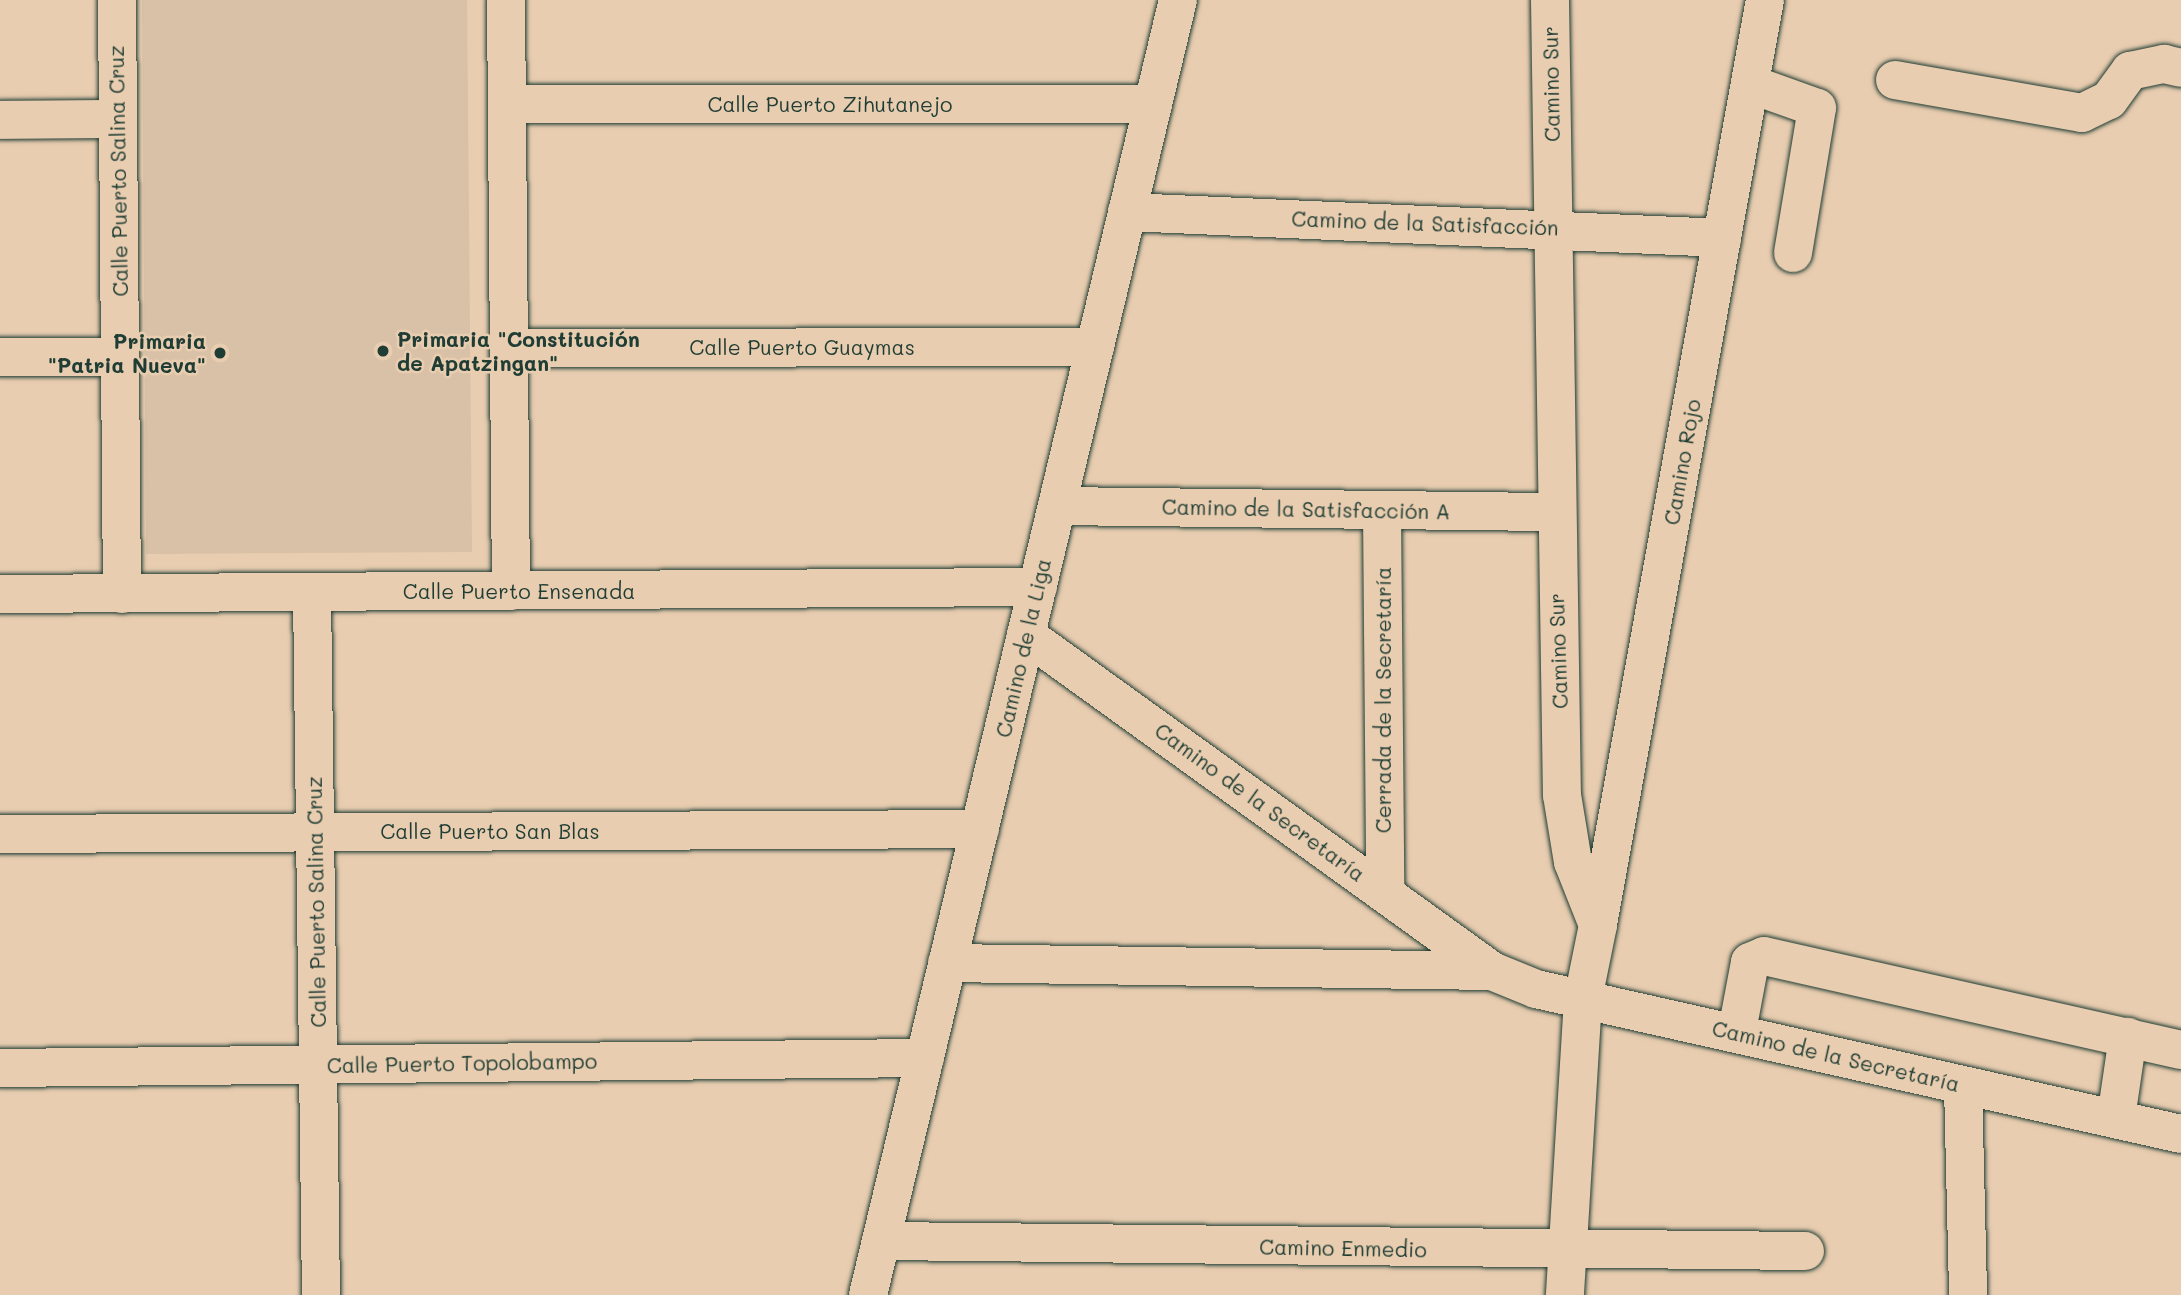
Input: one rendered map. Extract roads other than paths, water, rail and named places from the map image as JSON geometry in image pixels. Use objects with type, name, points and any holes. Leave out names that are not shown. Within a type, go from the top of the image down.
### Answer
[{"type":"street","name":"Calle Puerto Salina Cruz","points":[[117,0],[122,594]]},
{"type":"street","points":[[506,0],[511,591]]},
{"type":"street","name":"Camino de la Liga","points":[[868,1295],[1178,0]]},
{"type":"street","name":"Camino Sur","points":[[1550,0],[1554,512],[1562,795],[1573,862],[1598,925]]},
{"type":"street","name":"Camino Rojo","points":[[1598,925],[1765,0]]},
{"type":"street","points":[[1895,80],[2082,113],[2109,100],[2130,71],[2164,64],[2181,68]]},
{"type":"street","points":[[1750,84],[1817,108],[1793,253]]},
{"type":"street","name":"Calle Puerto Zihutanejo","points":[[507,104],[1153,104]]},
{"type":"street","points":[[0,120],[118,119]]},
{"type":"street","name":"Camino de la Satisfacción","points":[[1128,212],[1552,227],[1722,238]]},
{"type":"street","name":"Calle Puerto Guaymas","points":[[510,348],[1095,347]]},
{"type":"street","points":[[0,357],[120,357]]},
{"type":"street","name":"Camino de la Satisfacción A","points":[[1057,506],[1554,512]]},
{"type":"street","name":"Cerrada de la Secretaría","points":[[1382,510],[1385,891]]},
{"type":"street","name":"Calle Puerto Ensenada","points":[[0,594],[1038,587]]},
{"type":"street","name":"Calle Puerto Salina Cruz","points":[[312,592],[321,1295]]},
{"type":"street","name":"Camino de la Secretaría","points":[[1026,635],[1385,891],[1492,971]]},
{"type":"street","name":"Calle Puerto San Blas","points":[[0,834],[980,829]]},
{"type":"street","points":[[1565,1295],[1565,1251],[1583,999],[1598,925]]},
{"type":"street","points":[[1737,1031],[1750,962],[1764,956],[2181,1050]]},
{"type":"street","name":"Camino de la Secretaría","points":[[947,962],[1492,971],[1583,999],[1737,1031],[1963,1086],[2181,1134]]},
{"type":"street","points":[[2116,1118],[2128,1037]]},
{"type":"street","name":"Calle Puerto Topolobampo","points":[[0,1068],[925,1058]]},
{"type":"street","points":[[1963,1086],[1968,1295]]},
{"type":"street","name":"Camino Enmedio","points":[[881,1241],[1565,1251],[1805,1251]]},
{"type":"place","name":"Primaria \"Constitución de Apatzingan\"","points":[[383,351]]},
{"type":"place","name":"Primaria \"Patria Nueva\"","points":[[220,353]]}]
